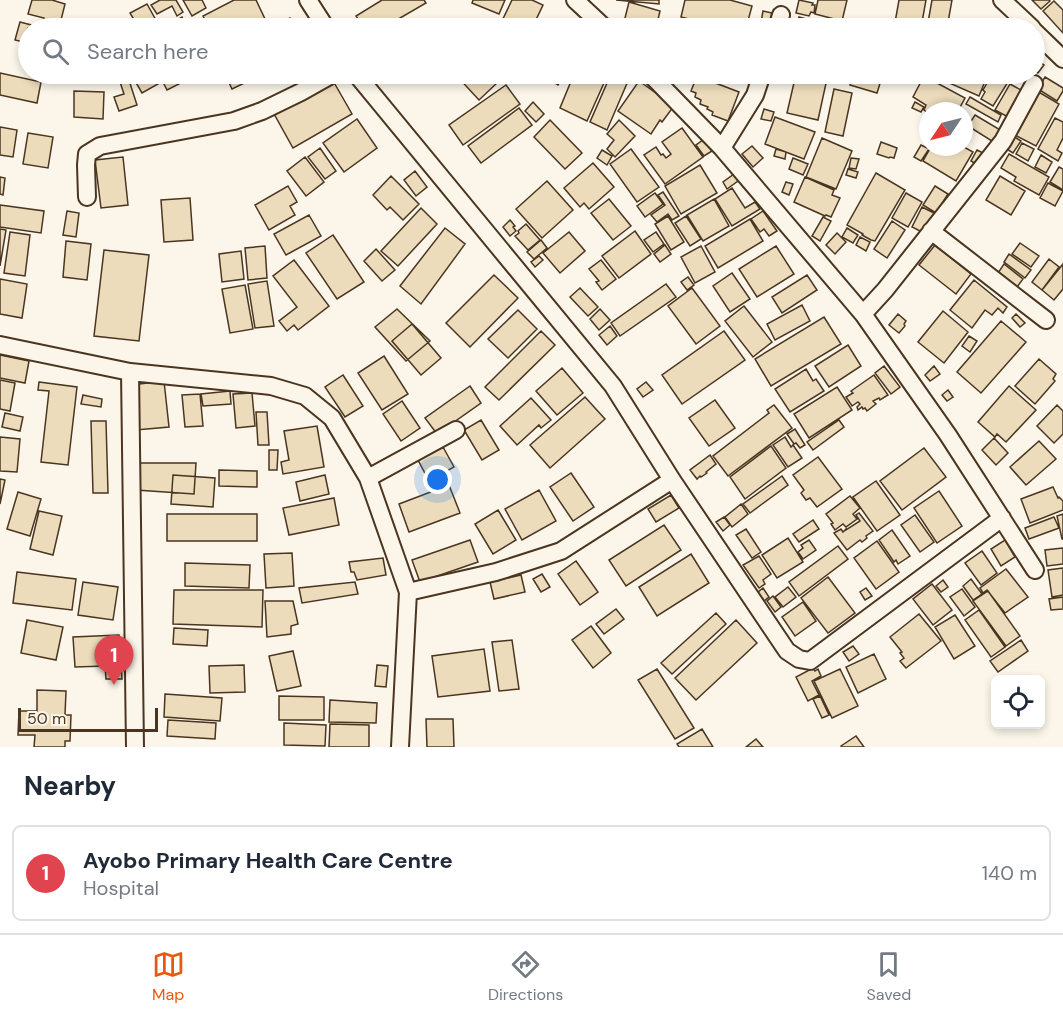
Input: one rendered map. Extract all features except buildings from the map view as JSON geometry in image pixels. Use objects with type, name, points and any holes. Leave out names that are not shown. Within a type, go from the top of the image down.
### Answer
[{"type":"street","points":[[308,0],[320,18]]},
{"type":"street","points":[[575,0],[594,18]]},
{"type":"street","points":[[1002,0],[1021,18]]},
{"type":"street","points":[[1045,42],[1063,59]]},
{"type":"street","points":[[87,197],[87,154],[100,146],[234,121],[262,111],[315,84]]},
{"type":"street","points":[[364,84],[613,386],[672,480],[787,651],[800,659],[810,661],[1002,518]]},
{"type":"street","points":[[660,84],[722,148],[863,314],[948,435],[1035,570]]},
{"type":"street","points":[[722,148],[755,95],[759,84]]},
{"type":"street","points":[[863,314],[885,290],[1003,141],[1034,84]]},
{"type":"street","points":[[931,231],[1046,320]]},
{"type":"street","points":[[0,345],[130,372],[271,386],[305,396],[332,418],[368,478],[408,592],[400,747]]},
{"type":"street","points":[[130,372],[135,747]]},
{"type":"street","points":[[368,478],[456,430]]},
{"type":"street","points":[[408,592],[496,572],[561,551],[672,480]]},
{"type":"place","name":"Ayobo Primary Health Care Centre","points":[[114,685]]}]
